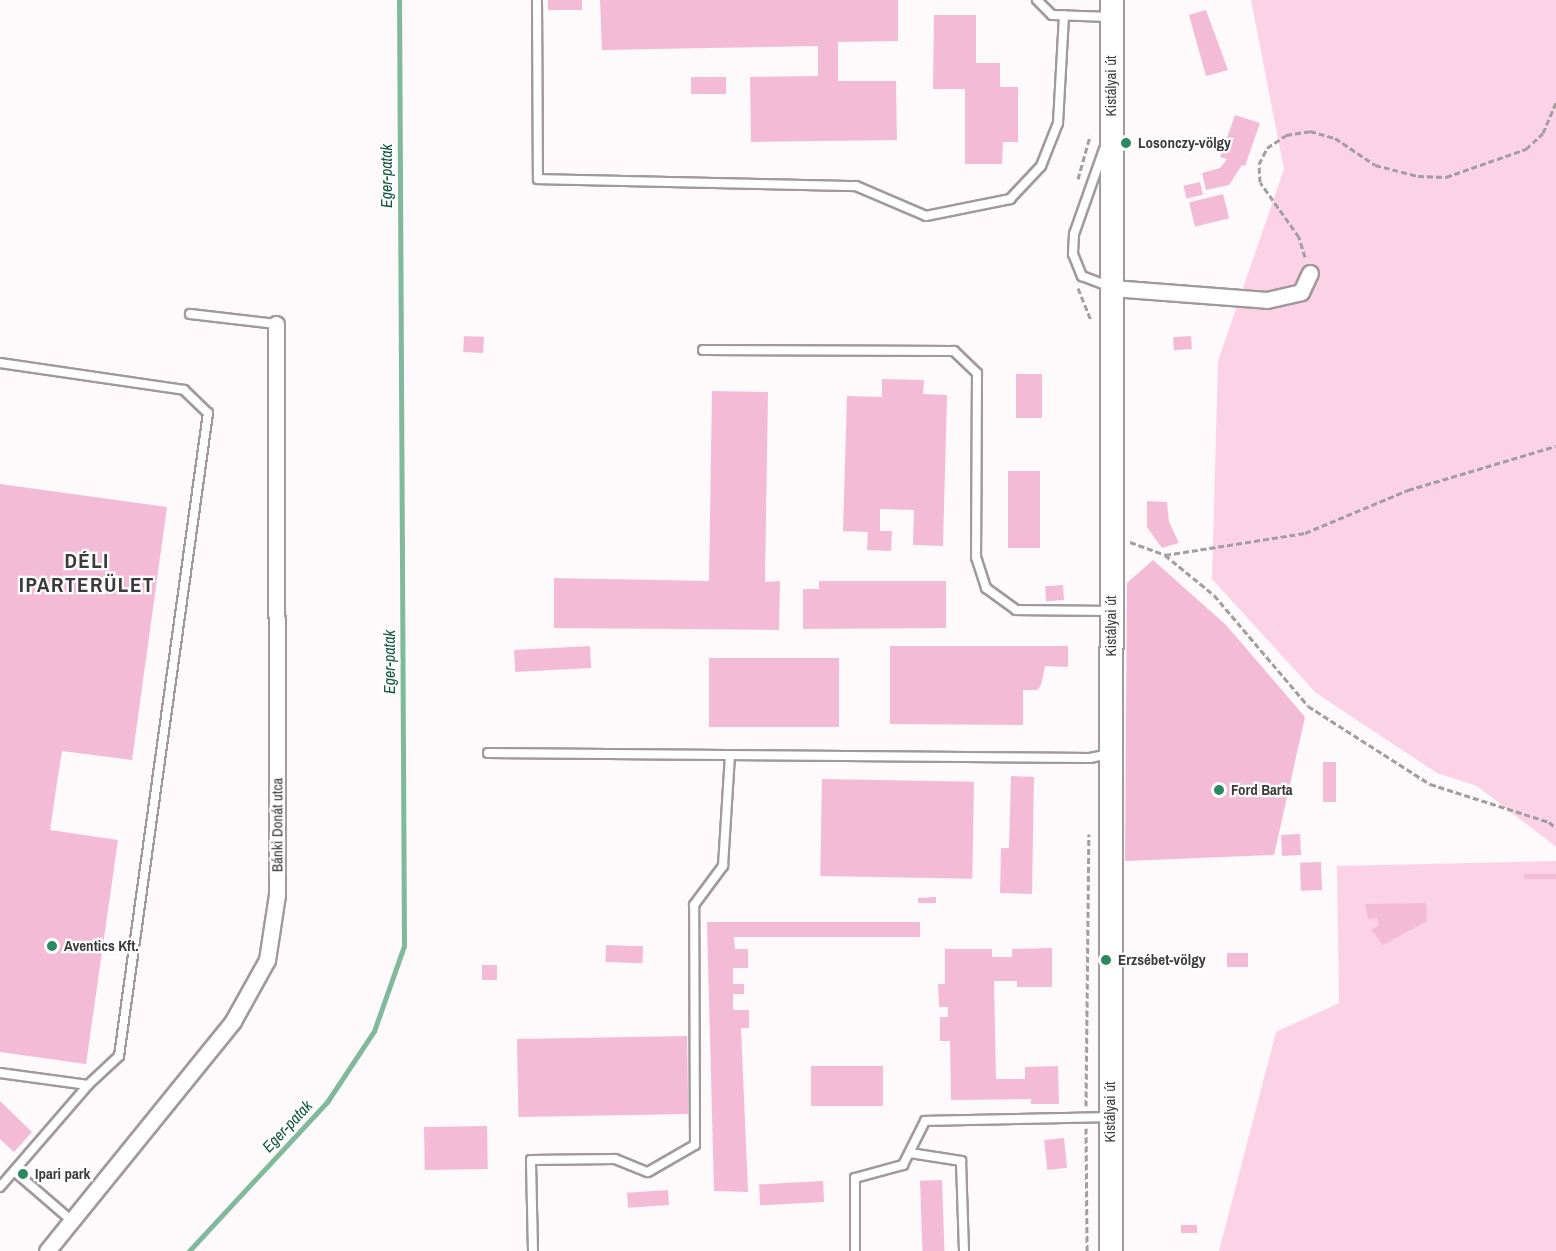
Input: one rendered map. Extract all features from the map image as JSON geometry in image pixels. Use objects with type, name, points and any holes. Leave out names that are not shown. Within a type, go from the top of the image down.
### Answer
[{"type":"main road","name":"Kistályai út","points":[[1111,1251],[1112,8]]},
{"type":"street","points":[[1112,288],[1267,300],[1301,292],[1310,273]]},
{"type":"street","name":"Bánki Donát utca","points":[[47,1251],[233,1021],[267,960],[277,896],[276,324]]},
{"type":"lane","points":[[537,0],[538,179],[856,186],[926,216],[1010,199],[1041,166],[1058,123],[1064,15]]},
{"type":"lane","points":[[1037,0],[1052,15],[1112,8]]},
{"type":"lane","points":[[1111,130],[1085,196],[1074,234],[1073,254],[1082,276],[1112,288]]},
{"type":"lane","points":[[190,314],[276,324]]},
{"type":"lane","points":[[703,350],[954,351],[977,373],[976,557],[986,588],[1016,610],[1111,611]]},
{"type":"lane","points":[[0,363],[184,390],[208,413],[119,1056],[88,1085],[0,1187]]},
{"type":"lane","points":[[488,753],[1090,758],[1111,754]]},
{"type":"lane","points":[[533,1251],[531,1160],[615,1159],[648,1172],[695,1145],[694,905],[723,866],[730,754]]},
{"type":"lane","points":[[0,1073],[88,1085]]},
{"type":"lane","points":[[855,1251],[855,1178],[903,1165],[925,1120],[1110,1118]]},
{"type":"lane","points":[[910,1153],[960,1161],[964,1251]]},
{"type":"lane","points":[[14,1171],[72,1221]]},
{"type":"path","points":[[1310,273],[1299,237],[1260,182],[1259,164],[1267,148],[1286,135],[1310,131],[1335,138],[1375,165],[1418,176],[1446,177],[1526,149],[1544,133],[1556,102]]},
{"type":"path","points":[[1165,555],[1305,533],[1408,490],[1556,446]]},
{"type":"path","points":[[1111,536],[1165,555],[1214,595],[1308,706],[1430,784],[1549,822],[1556,828]]},
{"type":"shaded area","points":[[1251,0],[1556,0],[1556,847],[1477,786],[1437,773],[1316,693],[1212,579],[1218,361],[1284,169]]},
{"type":"shaded area","points":[[1556,861],[1556,1251],[1219,1251],[1276,1032],[1339,1003],[1337,866]]},
{"type":"building","points":[[548,0],[582,0],[582,10],[548,10]]},
{"type":"building","points":[[600,0],[898,0],[898,41],[838,42],[838,81],[896,81],[897,140],[751,142],[750,77],[818,76],[818,46],[602,50]]},
{"type":"building","points":[[1206,10],[1228,70],[1206,76],[1189,15]]},
{"type":"building","points":[[934,15],[976,15],[976,63],[1000,63],[1000,87],[1018,87],[1018,142],[1003,142],[1002,164],[965,164],[965,89],[933,89]]},
{"type":"building","points":[[691,77],[726,77],[726,94],[691,94]]},
{"type":"building","points":[[1235,115],[1260,123],[1245,166],[1242,165],[1229,185],[1206,190],[1202,173],[1220,168],[1227,159],[1220,157]]},
{"type":"building","points":[[1200,182],[1203,195],[1186,198],[1183,186]]},
{"type":"building","points":[[1223,194],[1229,218],[1195,227],[1189,202]]},
{"type":"building","points":[[464,336],[484,337],[483,353],[463,352]]},
{"type":"building","points":[[1191,336],[1192,349],[1174,350],[1173,337]]},
{"type":"building","points":[[1016,374],[1042,374],[1042,418],[1016,418]]},
{"type":"building","points":[[882,379],[924,380],[923,394],[947,395],[943,546],[913,545],[914,510],[880,509],[880,531],[892,531],[891,551],[867,550],[868,532],[843,531],[847,396],[882,397]]},
{"type":"building","points":[[712,391],[768,392],[765,582],[780,581],[779,630],[554,628],[554,578],[709,581]]},
{"type":"building","points":[[1008,471],[1040,471],[1040,548],[1008,548]]},
{"type":"building","points":[[0,484],[167,507],[132,760],[62,751],[50,830],[118,840],[86,1064],[0,1052]]},
{"type":"building","points":[[1147,501],[1167,502],[1169,522],[1179,543],[1162,548],[1147,527]]},
{"type":"building","points":[[1153,560],[1226,625],[1305,717],[1274,855],[1125,861],[1127,583]]},
{"type":"building","points":[[819,581],[946,581],[946,628],[803,629],[803,589],[819,589]]},
{"type":"building","points":[[1063,585],[1064,600],[1046,601],[1045,586]]},
{"type":"building","points":[[590,646],[591,668],[515,672],[514,650]]},
{"type":"building","points":[[890,646],[1068,646],[1068,667],[1045,666],[1041,685],[1037,690],[1023,690],[1023,725],[890,724]]},
{"type":"building","points":[[709,658],[839,658],[839,727],[709,727]]},
{"type":"building","points":[[1323,762],[1336,762],[1336,802],[1323,802]]},
{"type":"building","points":[[1011,776],[1034,777],[1032,894],[1000,893],[1001,848],[1009,848]]},
{"type":"building","points":[[822,779],[974,782],[972,879],[820,876]]},
{"type":"building","points":[[1300,834],[1301,855],[1282,856],[1281,835]]},
{"type":"building","points":[[1321,862],[1322,890],[1301,891],[1300,863]]},
{"type":"building","points":[[1524,874],[1556,874],[1556,879],[1524,879]]},
{"type":"building","points":[[936,897],[936,903],[918,903],[918,898]]},
{"type":"building","points":[[1426,903],[1427,921],[1383,945],[1371,930],[1379,925],[1377,918],[1368,919],[1365,904]]},
{"type":"building","points":[[707,922],[920,922],[920,937],[734,937],[735,949],[748,949],[748,968],[733,968],[733,984],[744,984],[744,994],[733,994],[733,1010],[749,1010],[749,1028],[741,1028],[748,1192],[714,1191]]},
{"type":"building","points":[[606,945],[643,946],[642,963],[605,962]]},
{"type":"building","points":[[1052,948],[1052,987],[1017,987],[1017,981],[994,981],[996,1079],[1025,1079],[1025,1067],[1058,1066],[1059,1104],[1031,1104],[1031,1099],[951,1100],[950,1041],[940,1041],[940,1017],[948,1017],[948,1007],[939,1007],[938,984],[945,984],[945,949],[992,949],[992,957],[1012,957],[1012,949]]},
{"type":"building","points":[[1227,953],[1248,953],[1248,967],[1227,967]]},
{"type":"building","points":[[482,965],[497,965],[497,980],[482,980]]},
{"type":"building","points":[[687,1036],[688,1114],[518,1117],[517,1039]]},
{"type":"building","points":[[811,1066],[883,1066],[883,1106],[811,1106]]},
{"type":"building","points":[[0,1101],[32,1132],[14,1152],[0,1139]]},
{"type":"building","points":[[487,1126],[488,1169],[425,1170],[424,1127]]},
{"type":"building","points":[[1064,1138],[1067,1168],[1047,1170],[1044,1140]]},
{"type":"building","points":[[942,1180],[944,1251],[922,1251],[920,1181]]},
{"type":"building","points":[[823,1181],[824,1202],[760,1205],[759,1184]]},
{"type":"building","points":[[668,1190],[669,1205],[628,1208],[627,1193]]},
{"type":"building","points":[[1181,1225],[1197,1225],[1197,1233],[1181,1233]]},
{"type":"waterway","name":"Eger-patak","points":[[189,1251],[327,1102],[374,1031],[404,946],[399,0]]},
{"type":"place","name":"Losonczy-völgy","points":[[1126,143]]},
{"type":"place","name":"Ford Barta","points":[[1219,790]]},
{"type":"place","name":"Aventics Kft.","points":[[52,946]]},
{"type":"place","name":"Erzsébet-völgy","points":[[1106,960]]},
{"type":"place","name":"Ipari park","points":[[23,1174]]},
{"type":"district","name":"DÉLI IPARTERÜLET","points":[[87,573]]}]
